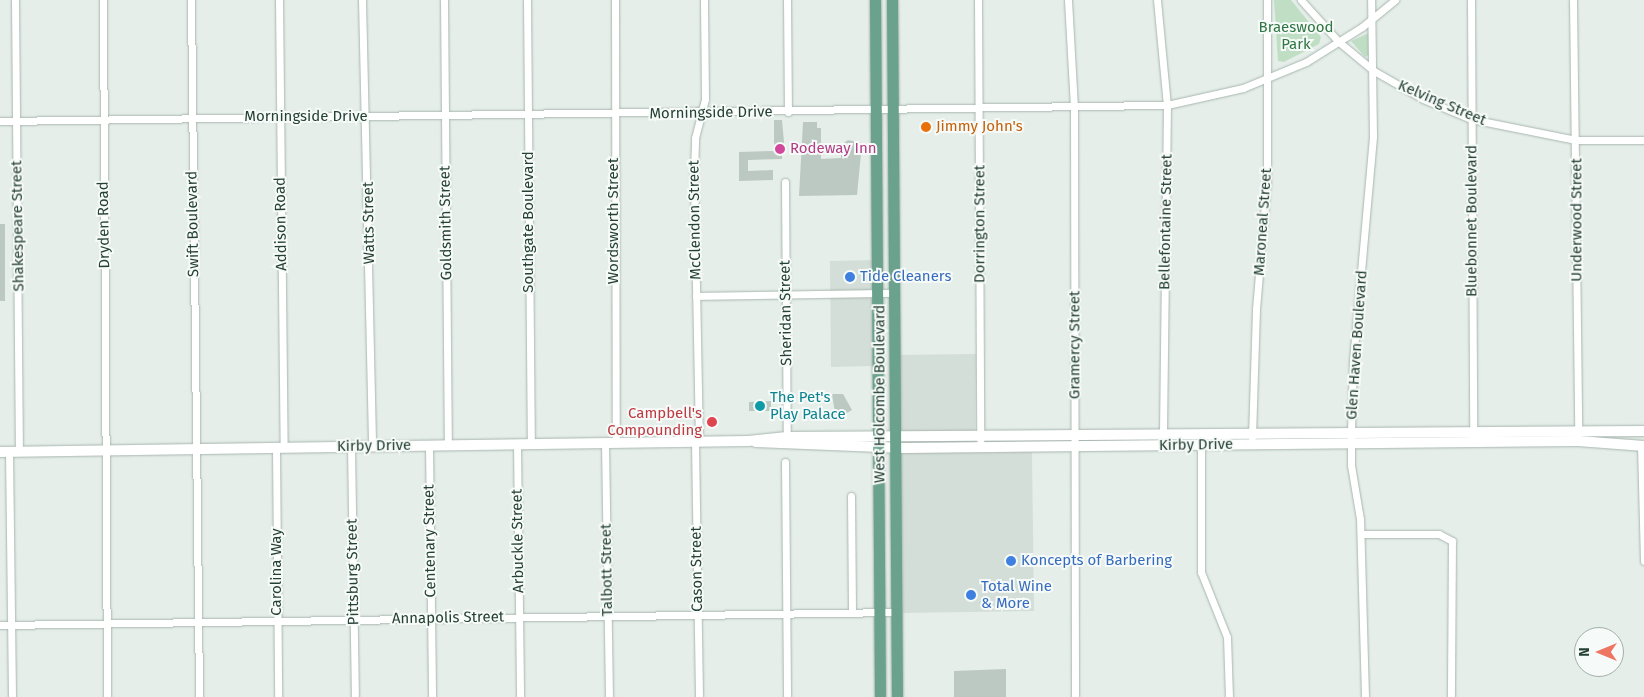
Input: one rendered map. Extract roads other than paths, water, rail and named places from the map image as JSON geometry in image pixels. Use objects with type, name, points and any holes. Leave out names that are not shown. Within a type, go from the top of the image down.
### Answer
[{"type":"main road","name":"West Holcombe Boulevard","points":[[875,0],[880,697]]},
{"type":"main road","name":"West Holcombe Boulevard","points":[[892,0],[897,697]]},
{"type":"main road","name":"Kirby Drive","points":[[895,442],[980,448],[1352,444],[1473,437],[1578,436],[1644,431]]},
{"type":"main road","name":"Kirby Drive","points":[[9,451],[748,441],[895,442],[980,436],[1163,433],[1352,432],[1473,437]]},
{"type":"main road","name":"Kirby Drive","points":[[1578,436],[1643,443]]},
{"type":"street","name":"Shakespeare Street","points":[[12,697],[9,451],[16,121],[15,0]]},
{"type":"street","name":"Dryden Road","points":[[102,0],[108,697]]},
{"type":"street","name":"Swift Boulevard","points":[[191,0],[199,697]]},
{"type":"street","name":"Addison Road","points":[[279,0],[280,448]]},
{"type":"street","name":"Watts Street","points":[[362,0],[362,117],[368,164],[372,446]]},
{"type":"street","name":"Goldsmith Street","points":[[444,0],[448,445]]},
{"type":"street","name":"Southgate Boulevard","points":[[527,0],[531,444]]},
{"type":"street","name":"Wordsworth Street","points":[[615,0],[616,114],[612,187],[616,443]]},
{"type":"street","name":"McClendon Street","points":[[697,442],[694,152],[702,112],[704,0]]},
{"type":"street","points":[[787,0],[788,112]]},
{"type":"street","name":"Dorrington Street","points":[[978,0],[980,448]]},
{"type":"street","name":"Gramercy Street","points":[[1068,0],[1074,108],[1075,694]]},
{"type":"street","name":"Bellefontaine Street","points":[[1157,0],[1167,105],[1163,445]]},
{"type":"street","name":"Maroneal Street","points":[[1252,444],[1269,78],[1268,0]]},
{"type":"street","name":"Kelving Street","points":[[1301,0],[1339,42],[1374,71],[1423,98],[1472,119],[1576,140],[1644,140]]},
{"type":"street","name":"Glen Haven Boulevard","points":[[1363,693],[1361,534],[1352,444],[1352,361],[1368,212],[1374,71],[1371,0]]},
{"type":"street","name":"Morningside Drive","points":[[0,121],[445,117],[528,114],[788,112],[979,107],[1074,108],[1167,105],[1269,78],[1339,42],[1395,0]]},
{"type":"street","name":"Bluebonnet Boulevard","points":[[1471,0],[1473,437]]},
{"type":"street","name":"Underwood Street","points":[[1573,0],[1578,436]]},
{"type":"street","name":"Sheridan Street","points":[[784,182],[787,441]]},
{"type":"street","points":[[696,296],[894,293]]},
{"type":"street","points":[[1201,433],[1201,572],[1226,637],[1229,697]]},
{"type":"street","name":"Cason Street","points":[[697,442],[699,697]]},
{"type":"street","name":"Talbott Street","points":[[605,443],[609,697]]},
{"type":"street","points":[[1643,443],[1644,561]]},
{"type":"street","name":"Arbuckle Street","points":[[517,444],[520,697]]},
{"type":"street","name":"Centenary Street","points":[[429,445],[432,697]]},
{"type":"street","name":"Pittsburg Street","points":[[351,446],[355,697]]},
{"type":"street","name":"Carolina Way","points":[[278,697],[277,621],[280,448]]},
{"type":"street","points":[[785,462],[787,697]]},
{"type":"street","points":[[851,496],[852,612]]},
{"type":"street","points":[[1361,534],[1445,535],[1454,545],[1454,663],[1451,697]]},
{"type":"street","name":"Annapolis Street","points":[[0,625],[896,612]]},
{"type":"place","name":"Jimmy John's","points":[[926,127]]},
{"type":"place","name":"Rodeway Inn","points":[[780,149]]},
{"type":"place","name":"Tide Cleaners","points":[[850,277]]},
{"type":"place","name":"The Pet's Play Palace","points":[[760,406]]},
{"type":"place","name":"Campbell's Compounding","points":[[712,422]]},
{"type":"place","name":"Koncepts of Barbering","points":[[1011,561]]},
{"type":"place","name":"Total Wine & More","points":[[971,595]]},
{"type":"park label","name":"Braeswood Park","points":[[1296,36]]}]
